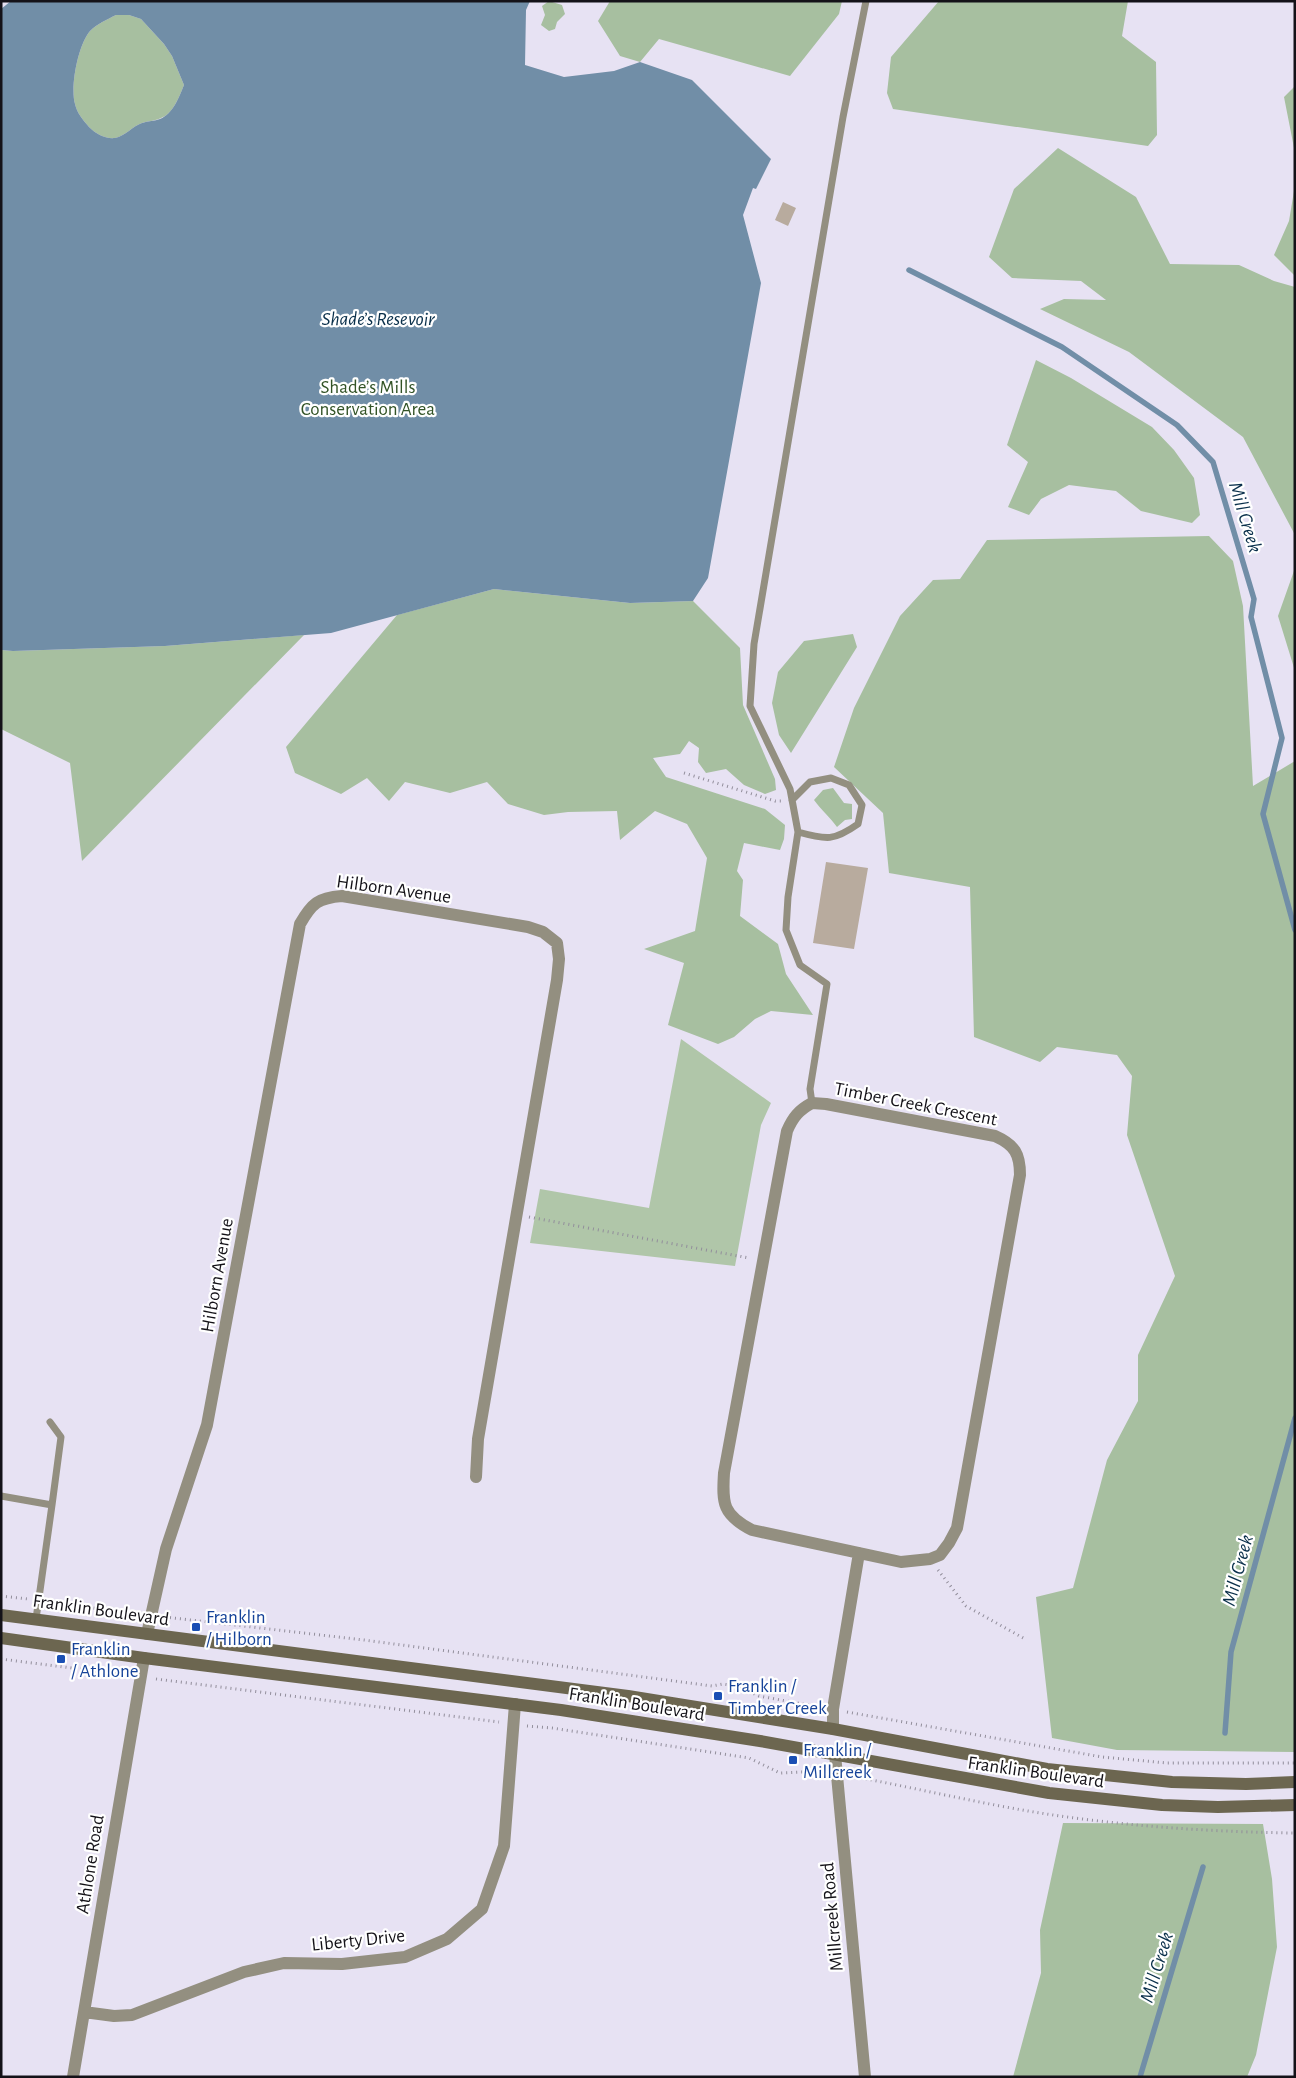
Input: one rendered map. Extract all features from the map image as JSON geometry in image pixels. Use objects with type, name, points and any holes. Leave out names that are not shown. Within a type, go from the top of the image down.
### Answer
[{"type":"main road","name":"Franklin Boulevard","points":[[1,1614],[542,1683],[833,1729],[1047,1769],[1172,1782],[1246,1784],[1295,1782]]},
{"type":"main road","name":"Franklin Boulevard","points":[[1,1638],[619,1718],[835,1754],[956,1778],[1048,1793],[1118,1802],[1218,1807],[1295,1806]]},
{"type":"street","name":"Hilborn Avenue","points":[[147,1634],[166,1549],[208,1425],[300,924],[310,907],[324,898],[342,896],[528,927],[543,932],[557,942],[559,959],[557,980],[478,1439],[476,1477]]},
{"type":"street","name":"Timber Creek Crescent","points":[[812,1103],[826,1104],[995,1136],[1014,1148],[1020,1161],[1020,1175],[957,1528],[949,1543],[940,1554],[930,1559],[901,1562],[752,1530],[737,1522],[726,1509],[723,1491],[724,1473],[787,1131],[792,1119],[800,1110],[812,1103]]},
{"type":"street","points":[[833,1729],[833,1709],[858,1553]]},
{"type":"street","name":"Athlone Road","points":[[73,2077],[144,1658]]},
{"type":"street","name":"Liberty Drive","points":[[84,2012],[114,2016],[132,2014],[244,1972],[284,1963],[342,1964],[405,1957],[447,1939],[482,1910],[504,1846],[515,1704]]},
{"type":"street","name":"Millcreek Road","points":[[835,1754],[865,2077]]},
{"type":"lane","points":[[812,1103],[810,1089],[827,984],[800,965],[786,930],[788,897],[798,832],[790,789],[750,706],[754,644],[843,117],[866,1]]},
{"type":"lane","points":[[792,800],[810,782],[831,778],[849,785],[862,805],[858,824],[840,836],[818,837],[798,832]]},
{"type":"lane","points":[[36,1619],[61,1437],[50,1422]]},
{"type":"lane","points":[[1,1496],[52,1505]]},
{"type":"path","points":[[684,773],[775,801],[792,800]]},
{"type":"path","points":[[516,1215],[764,1260]]},
{"type":"path","points":[[930,1559],[966,1606],[1025,1639]]},
{"type":"path","points":[[1,1596],[130,1613]]},
{"type":"path","points":[[174,1618],[383,1642],[712,1686],[723,1684],[736,1686],[759,1696],[803,1704]]},
{"type":"path","points":[[1,1659],[120,1674]]},
{"type":"path","points":[[162,1680],[498,1722]]},
{"type":"path","points":[[857,1714],[1102,1757],[1167,1763],[1295,1763]]},
{"type":"path","points":[[539,1728],[561,1729],[748,1758],[780,1773],[818,1770]]},
{"type":"path","points":[[865,1779],[917,1791],[1060,1816],[1218,1832],[1295,1833]]},
{"type":"green space","points":[[549,1],[562,5],[565,14],[557,22],[555,29],[549,31],[541,25],[545,15],[542,6]]},
{"type":"green space","points":[[610,1],[842,1],[839,14],[790,76],[659,39],[640,62],[620,56],[598,21]]},
{"type":"green space","points":[[939,1],[1128,1],[1122,36],[1156,62],[1157,135],[1148,146],[893,109],[887,93],[891,57]]},
{"type":"green space","points":[[116,15],[129,15],[141,19],[164,44],[172,56],[184,85],[175,104],[165,116],[142,123],[122,135],[111,138],[101,136],[82,119],[75,104],[74,77],[82,46],[90,31]]},
{"type":"green space","points":[[1295,86],[1295,153],[1284,97]]},
{"type":"green space","points":[[1058,148],[1136,197],[1170,264],[1239,265],[1274,281],[1295,287],[1295,535],[1243,437],[1129,352],[1040,309],[1064,299],[1106,300],[1081,281],[1012,278],[989,257],[1014,189]]},
{"type":"green space","points":[[1295,185],[1295,276],[1274,255],[1289,221]]},
{"type":"green space","points":[[1036,360],[1071,378],[1152,427],[1174,450],[1194,478],[1200,515],[1192,523],[1141,511],[1116,491],[1069,485],[1041,499],[1029,515],[1008,507],[1028,462],[1007,445]]},
{"type":"green space","points":[[1209,536],[1233,561],[1243,606],[1253,786],[1295,761],[1295,1752],[1117,1750],[1052,1738],[1036,1597],[1073,1588],[1107,1460],[1138,1401],[1138,1355],[1175,1276],[1127,1135],[1132,1076],[1117,1055],[1057,1047],[1040,1062],[974,1037],[970,887],[889,873],[883,813],[834,767],[854,708],[900,616],[933,580],[960,579],[987,540]]},
{"type":"green space","points":[[1295,568],[1295,671],[1278,616]]},
{"type":"green space","points":[[494,589],[630,603],[693,601],[740,648],[743,705],[775,779],[776,790],[765,794],[744,785],[726,769],[706,773],[698,762],[699,748],[689,741],[680,754],[653,758],[666,777],[765,809],[785,825],[784,839],[780,850],[744,843],[737,871],[743,880],[740,916],[778,944],[786,974],[813,1015],[771,1011],[755,1019],[734,1037],[718,1044],[668,1025],[684,963],[644,949],[695,931],[707,858],[687,824],[655,811],[620,840],[617,811],[568,812],[544,815],[508,804],[487,782],[450,793],[405,782],[389,801],[367,778],[341,794],[295,773],[286,747],[397,615]]},
{"type":"green space","points":[[853,634],[857,647],[791,753],[779,735],[772,703],[778,672],[804,641]]},
{"type":"green space","points":[[304,635],[82,861],[70,763],[1,729],[1,650],[165,646]]},
{"type":"green space","points":[[833,788],[844,803],[852,804],[852,819],[845,820],[837,827],[814,800],[823,790]]},
{"type":"green space","points":[[681,1039],[771,1103],[761,1125],[735,1266],[530,1243],[540,1189],[649,1208]]},
{"type":"green space","points":[[1063,1823],[1263,1824],[1272,1879],[1277,1947],[1256,2055],[1247,2077],[1013,2077],[1041,1973],[1040,1930]]},
{"type":"water","name":"Shade’s Resevoir","points":[[11,1],[530,1],[526,10],[525,65],[564,77],[614,71],[640,62],[692,80],[771,159],[756,189],[753,188],[743,215],[761,283],[708,578],[693,601],[630,603],[494,589],[331,633],[165,646],[1,650],[1,9]],"holes":[[[116,15],[129,15],[141,19],[164,44],[172,56],[184,85],[175,105],[165,117],[139,124],[119,137],[108,138],[92,130],[82,119],[75,104],[74,77],[82,46],[90,31]]]},
{"type":"building","points":[[783,202],[796,208],[788,226],[775,220]]},
{"type":"building","points":[[826,862],[868,868],[854,949],[813,943]]},
{"type":"waterway","name":"Mill Creek","points":[[909,270],[1062,347],[1177,425],[1213,462],[1254,599],[1251,617],[1282,738],[1263,814],[1295,930]]},
{"type":"waterway","name":"Mill Creek","points":[[1225,1733],[1231,1652],[1295,1418]]},
{"type":"waterway","name":"Mill Creek","points":[[1140,2077],[1203,1867]]},
{"type":"place","name":"Franklin / Hilborn","points":[[196,1627]]},
{"type":"place","name":"Franklin / Athlone","points":[[61,1659]]},
{"type":"place","name":"Franklin / Timber Creek","points":[[718,1696]]},
{"type":"place","name":"Franklin / Millcreek","points":[[793,1760]]},
{"type":"park label","name":"Shade’s Mills Conservation Area","points":[[368,397]]}]
